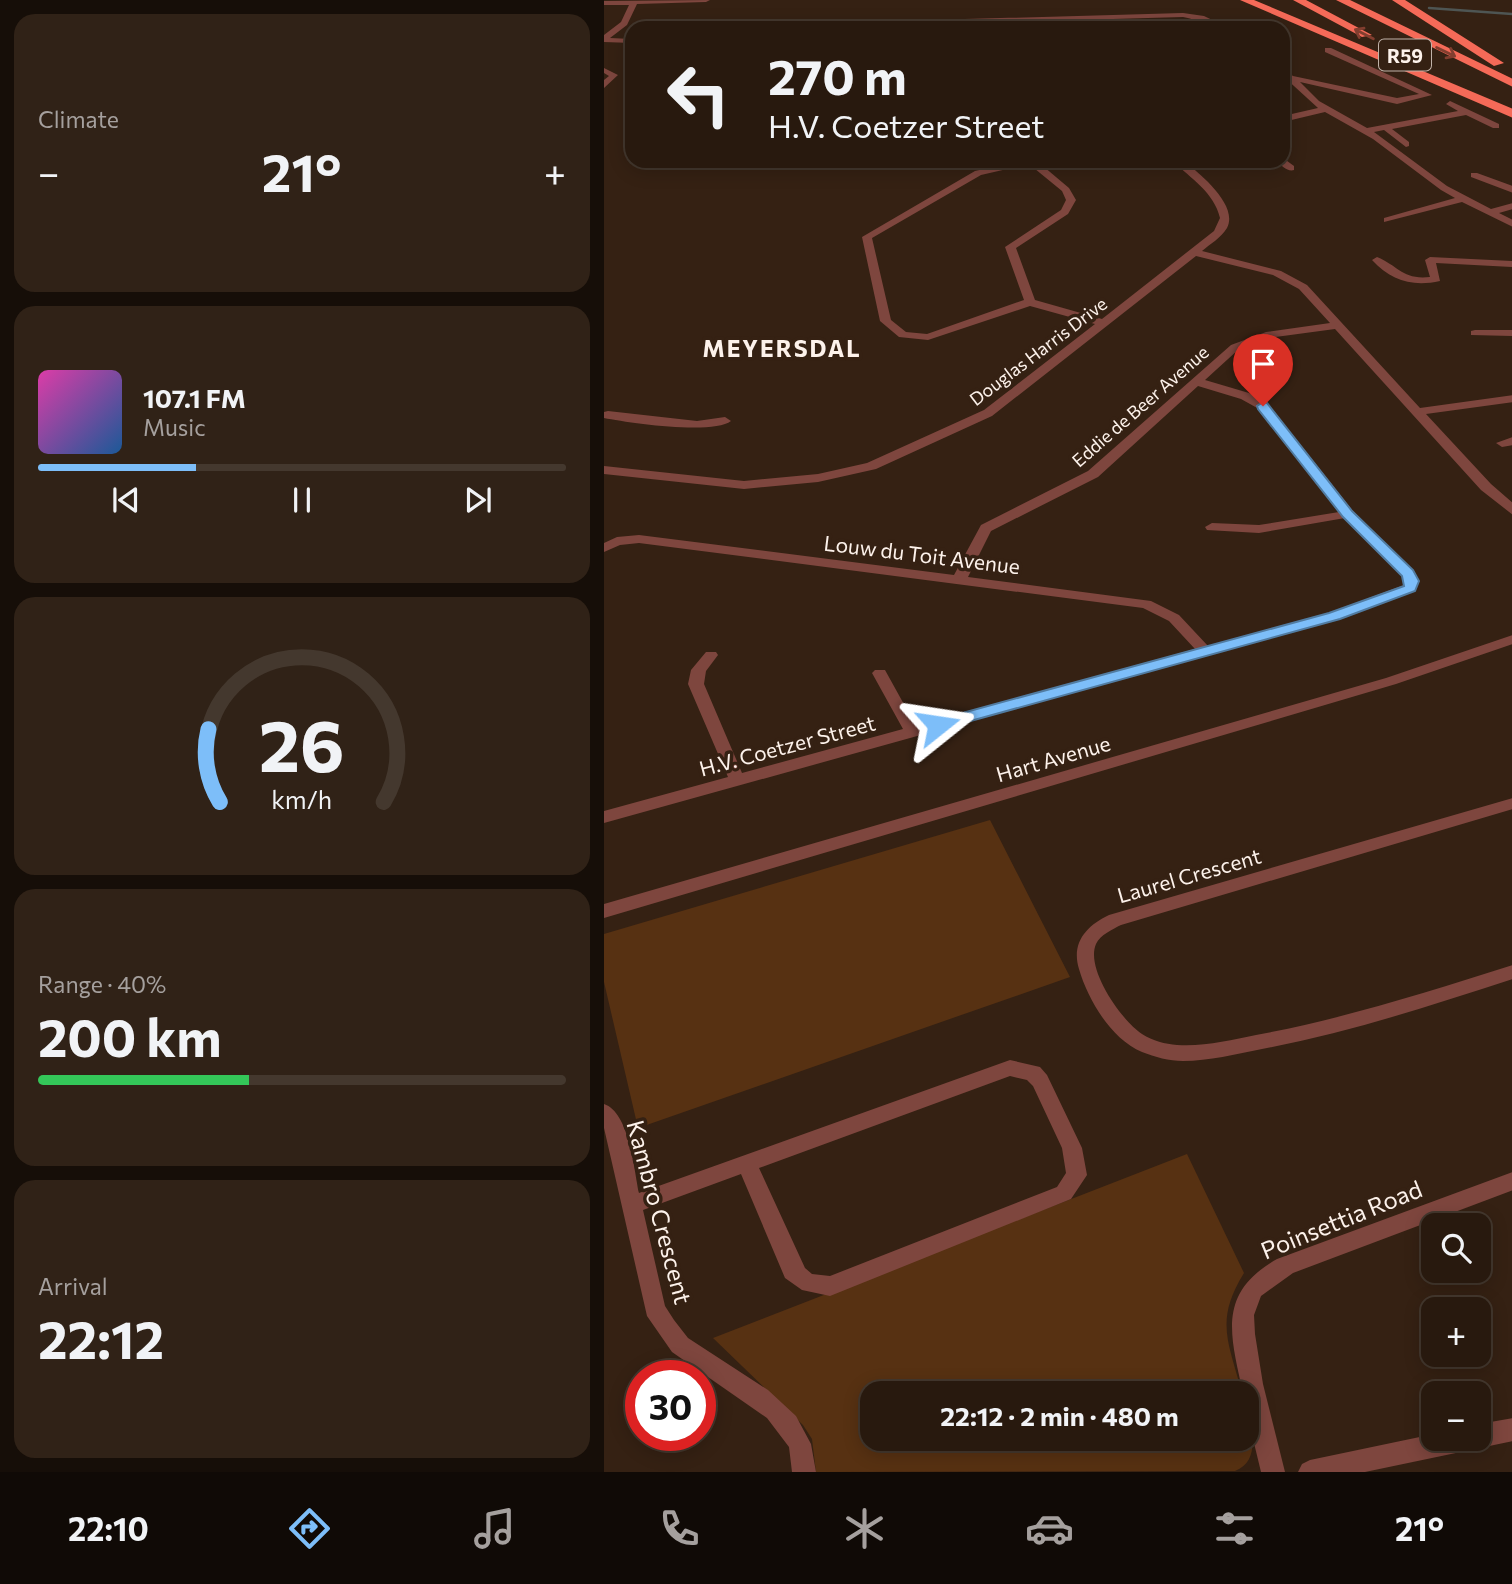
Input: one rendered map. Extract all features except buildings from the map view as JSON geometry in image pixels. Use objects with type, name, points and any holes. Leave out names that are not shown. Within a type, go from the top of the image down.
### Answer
[{"type":"highway","points":[[1245,0],[1512,112]]},
{"type":"highway","name":"R59","points":[[1298,0],[1512,112]]},
{"type":"highway","name":"R59","points":[[1341,0],[1512,84]]},
{"type":"highway","points":[[1397,0],[1512,72]]},
{"type":"street","points":[[604,2],[706,0]]},
{"type":"street","points":[[604,40],[624,23],[634,1]]},
{"type":"street","points":[[604,2],[629,13],[646,5],[671,1]]},
{"type":"street","points":[[998,21],[1183,15],[1208,21]]},
{"type":"street","points":[[604,40],[625,41]]},
{"type":"street","points":[[1290,76],[1400,102],[1428,95],[1328,50]]},
{"type":"street","points":[[604,70],[614,75],[604,85]]},
{"type":"street","points":[[1290,78],[1326,109],[1369,133],[1464,198],[1512,224]]},
{"type":"street","points":[[1370,95],[1361,100],[1371,106]]},
{"type":"street","points":[[1450,104],[1496,126]]},
{"type":"street","points":[[1290,117],[1326,109]]},
{"type":"street","points":[[1369,133],[1467,112]]},
{"type":"street","points":[[1449,116],[1463,122]]},
{"type":"street","points":[[1389,129],[1406,144]]},
{"type":"street","points":[[1000,168],[978,173],[873,231],[866,240],[886,321],[903,335],[928,337],[1030,302],[1104,323]]},
{"type":"street","points":[[1030,302],[1010,247],[1064,212],[1071,200],[1066,190],[1039,168]]},
{"type":"street","name":"Douglas Harris Drive","points":[[604,470],[744,485],[818,478],[863,469],[979,419],[1221,229],[1226,215],[1215,197],[1185,168]]},
{"type":"street","points":[[1474,175],[1512,190]]},
{"type":"street","points":[[1388,220],[1464,198]]},
{"type":"street","points":[[1489,212],[1512,206]]},
{"type":"street","points":[[1194,252],[1290,278],[1338,325],[1486,487],[1512,511]]},
{"type":"street","points":[[1377,260],[1398,279],[1408,280],[1436,279],[1430,260],[1512,264]]},
{"type":"street","name":"Eddie de Beer Avenue","points":[[959,580],[986,528],[1093,474],[1231,350],[1246,341],[1338,325]]},
{"type":"street","points":[[1475,333],[1512,333]]},
{"type":"street","name":"H.V. Coetzer Street","points":[[604,817],[1334,616],[1410,588],[1412,581],[1404,569],[1348,514],[1263,406],[1245,396],[1197,382]]},
{"type":"street","points":[[1418,412],[1512,398]]},
{"type":"street","points":[[605,417],[697,425],[725,421]]},
{"type":"street","points":[[1212,527],[1259,529],[1348,514]]},
{"type":"street","name":"Louw du Toit Avenue","points":[[611,544],[639,539],[1146,604],[1174,618],[1205,651]]},
{"type":"street","name":"Hart Avenue","points":[[604,911],[1391,681],[1512,639]]},
{"type":"street","points":[[711,655],[699,670],[696,684],[737,780]]},
{"type":"street","points":[[880,673],[911,732]]},
{"type":"street","name":"Laurel Crescent","points":[[1512,803],[1115,920],[1102,926],[1088,941],[1085,957],[1096,990],[1121,1027],[1150,1048],[1177,1053],[1210,1051],[1330,1028],[1512,972]]},
{"type":"street","points":[[631,1205],[1010,1069],[1033,1073],[1040,1081],[1072,1147],[1077,1175],[1064,1194],[830,1286],[815,1286],[799,1279],[793,1271],[747,1164]]},
{"type":"street","name":"Kambro Crescent","points":[[604,1112],[613,1123],[655,1309],[680,1345],[769,1405],[788,1424],[799,1442],[804,1472]]},
{"type":"street","name":"Poinsettia Road","points":[[1273,1472],[1241,1327],[1245,1302],[1260,1280],[1285,1266],[1512,1181]]},
{"type":"street","points":[[1491,1433],[1512,1429]]},
{"type":"street","points":[[1310,1472],[1421,1448]]},
{"type":"shaded area","points":[[990,820],[1070,977],[638,1128],[604,982],[604,934]]},
{"type":"shaded area","points":[[1187,1154],[1244,1273],[1229,1305],[1227,1319],[1229,1346],[1239,1381],[860,1381],[860,1451],[1251,1452],[1249,1460],[1235,1471],[816,1472],[812,1439],[803,1425],[713,1338]]},
{"type":"waterway","points":[[1429,8],[1513,14]]},
{"type":"district","name":"MEYERSDAL","points":[[782,348]]},
{"type":"route","points":[[938,725],[1334,616],[1410,588],[1412,581],[1408,573],[1348,514],[1263,406]]}]
